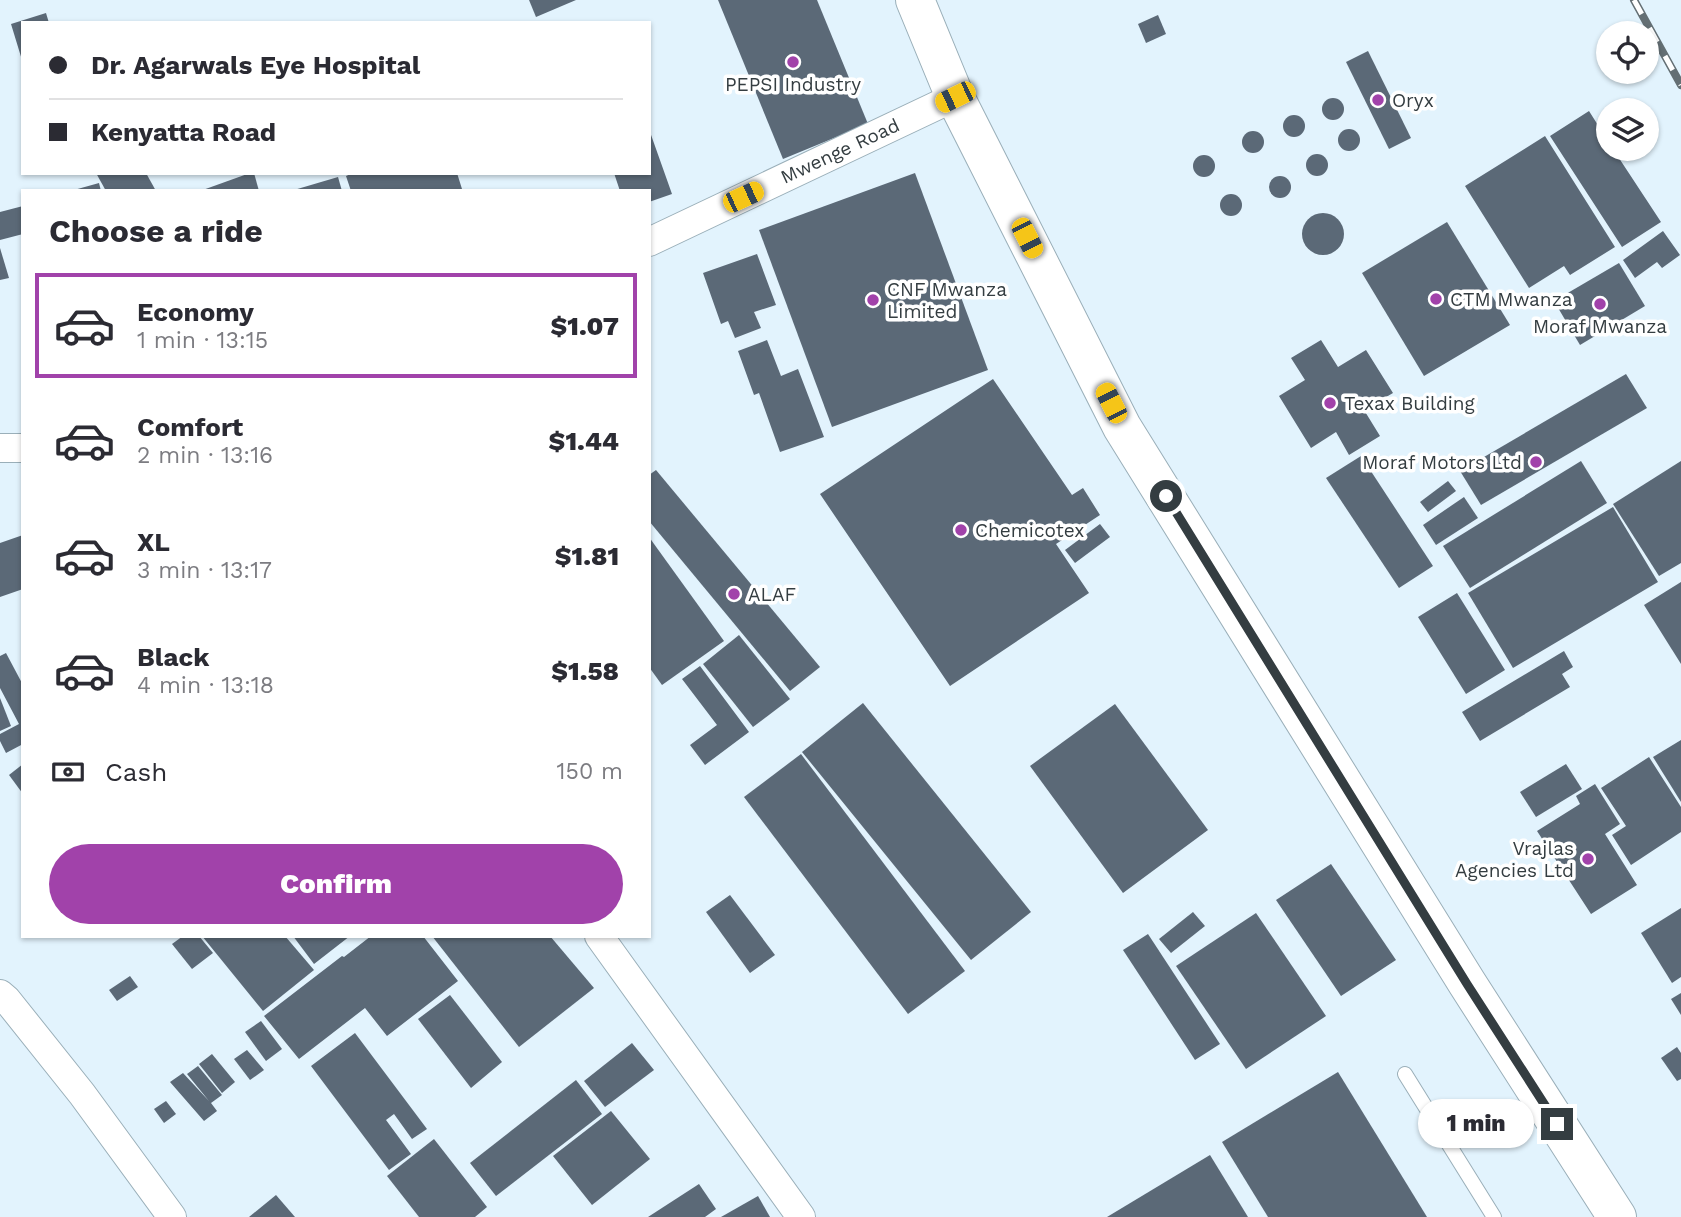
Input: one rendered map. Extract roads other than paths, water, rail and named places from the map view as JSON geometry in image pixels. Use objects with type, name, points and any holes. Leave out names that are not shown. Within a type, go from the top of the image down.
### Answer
[{"type":"highway","points":[[915,0],[955,97],[1122,427],[1467,984],[1617,1217]]},
{"type":"street","name":"Mwenge Road","points":[[651,241],[955,97]]},
{"type":"street","points":[[0,448],[21,448]]},
{"type":"street","points":[[600,938],[801,1217]]},
{"type":"street","points":[[0,995],[7,1000],[82,1094],[172,1217]]},
{"type":"lane","points":[[1405,1074],[1494,1217]]},
{"type":"railway","points":[[1634,0],[1681,85]]},
{"type":"place","name":"PEPSI Industry","points":[[793,62]]},
{"type":"place","name":"Oryx","points":[[1378,100]]},
{"type":"place","name":"CTM Mwanza","points":[[1436,299]]},
{"type":"place","name":"CNF Mwanza Limited","points":[[873,300]]},
{"type":"place","name":"Moraf Mwanza","points":[[1600,304]]},
{"type":"place","name":"Texax Building","points":[[1330,403]]},
{"type":"place","name":"Moraf Motors Ltd","points":[[1536,462]]},
{"type":"place","name":"Chemicotex","points":[[961,530]]},
{"type":"place","name":"ALAF","points":[[734,594]]},
{"type":"place","name":"Vrajlas Agencies Ltd","points":[[1588,859]]}]
